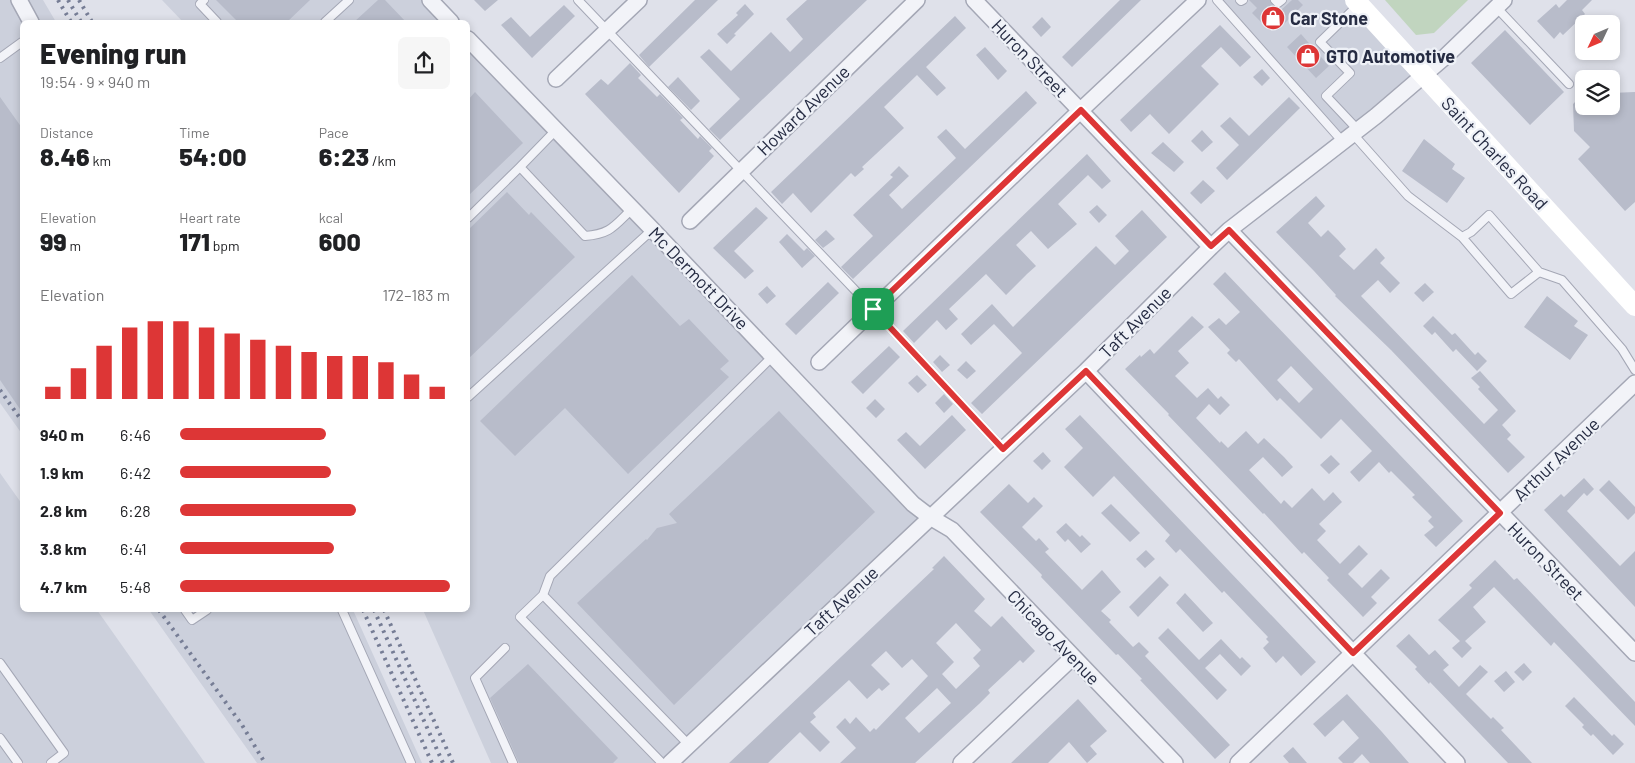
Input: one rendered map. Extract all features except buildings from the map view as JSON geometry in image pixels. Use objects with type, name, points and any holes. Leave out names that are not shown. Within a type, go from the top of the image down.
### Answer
[{"type":"main road","name":"Saint Charles Road","points":[[1357,2],[1635,306]]},
{"type":"street","points":[[19,0],[30,20]]},
{"type":"street","points":[[430,0],[449,20]]},
{"type":"street","points":[[556,79],[639,0]]},
{"type":"street","name":"Howard Avenue","points":[[690,221],[916,0]]},
{"type":"street","name":"Huron Street","points":[[974,0],[1211,246]]},
{"type":"street","points":[[819,362],[1198,0]]},
{"type":"street","name":"Taft Avenue","points":[[670,763],[1086,371],[1211,246],[1351,135],[1446,56],[1500,4]]},
{"type":"street","name":"Mc Dermott Drive","points":[[470,46],[556,130],[913,504],[930,517]]},
{"type":"street","name":"Huron Street","points":[[1229,230],[1635,653]]},
{"type":"street","points":[[1086,371],[1457,763]]},
{"type":"street","name":"Arthur Avenue","points":[[1238,763],[1635,383]]},
{"type":"street","name":"Chicago Avenue","points":[[930,517],[952,530],[1175,763]]},
{"type":"street","points":[[961,763],[1073,657]]},
{"type":"lane","points":[[204,0],[200,4],[215,20]]},
{"type":"lane","points":[[327,20],[349,0]]},
{"type":"lane","points":[[578,0],[873,309],[1003,449]]},
{"type":"lane","points":[[1217,0],[1351,135],[1408,196],[1462,238],[1511,294],[1539,272]]},
{"type":"lane","points":[[1275,0],[1278,4],[1282,0]]},
{"type":"lane","points":[[1351,135],[1326,96],[1350,73],[1320,42],[1357,2]]},
{"type":"lane","points":[[1500,4],[1569,84]]},
{"type":"lane","points":[[0,58],[20,43]]},
{"type":"lane","points":[[470,216],[556,130]]},
{"type":"lane","points":[[520,167],[585,236],[601,235],[612,229],[632,209]]},
{"type":"lane","points":[[1462,238],[1489,215],[1539,272],[1562,280],[1622,349],[1635,370]]},
{"type":"lane","points":[[470,395],[652,230]]},
{"type":"lane","points":[[662,763],[520,617],[543,595],[550,576],[773,356]]},
{"type":"lane","points":[[543,595],[689,745]]},
{"type":"lane","points":[[186,612],[192,620],[204,612]]},
{"type":"lane","points":[[343,612],[412,763]]},
{"type":"lane","points":[[505,648],[475,678],[512,763]]},
{"type":"lane","points":[[0,663],[64,753],[50,763]]},
{"type":"lane","points":[[0,738],[18,763]]},
{"type":"shaded area","points":[[0,0],[43,0],[55,20],[20,20],[20,431],[0,403]]},
{"type":"shaded area","points":[[162,0],[427,0],[447,20],[181,20]]},
{"type":"shaded area","points":[[1212,0],[1350,0],[1415,73],[1372,114],[1337,141]]},
{"type":"shaded area","points":[[470,44],[923,518],[664,763],[491,763],[424,612],[470,612]]},
{"type":"shaded area","points":[[0,473],[20,501],[20,612],[98,612],[205,763],[0,763]]},
{"type":"shaded area","points":[[150,612],[354,612],[422,763],[257,763]]},
{"type":"green space","points":[[1385,0],[1468,0],[1434,33],[1416,35]]},
{"type":"railway","points":[[58,0],[70,20]]},
{"type":"railway","points":[[68,0],[80,20]]},
{"type":"railway","points":[[79,0],[91,20]]},
{"type":"railway","points":[[0,390],[20,418]]},
{"type":"railway","points":[[160,612],[242,725],[265,763]]},
{"type":"railway","points":[[364,612],[432,763]]},
{"type":"railway","points":[[375,612],[443,763]]},
{"type":"railway","points":[[385,612],[453,763]]},
{"type":"place","name":"Car Stone","points":[[1273,18]]},
{"type":"place","name":"GTO Automotive","points":[[1308,56]]},
{"type":"route","points":[[1081,110],[1211,246],[1229,230],[1500,513],[1353,653],[1086,371],[1003,449],[873,309],[1081,110]]}]
